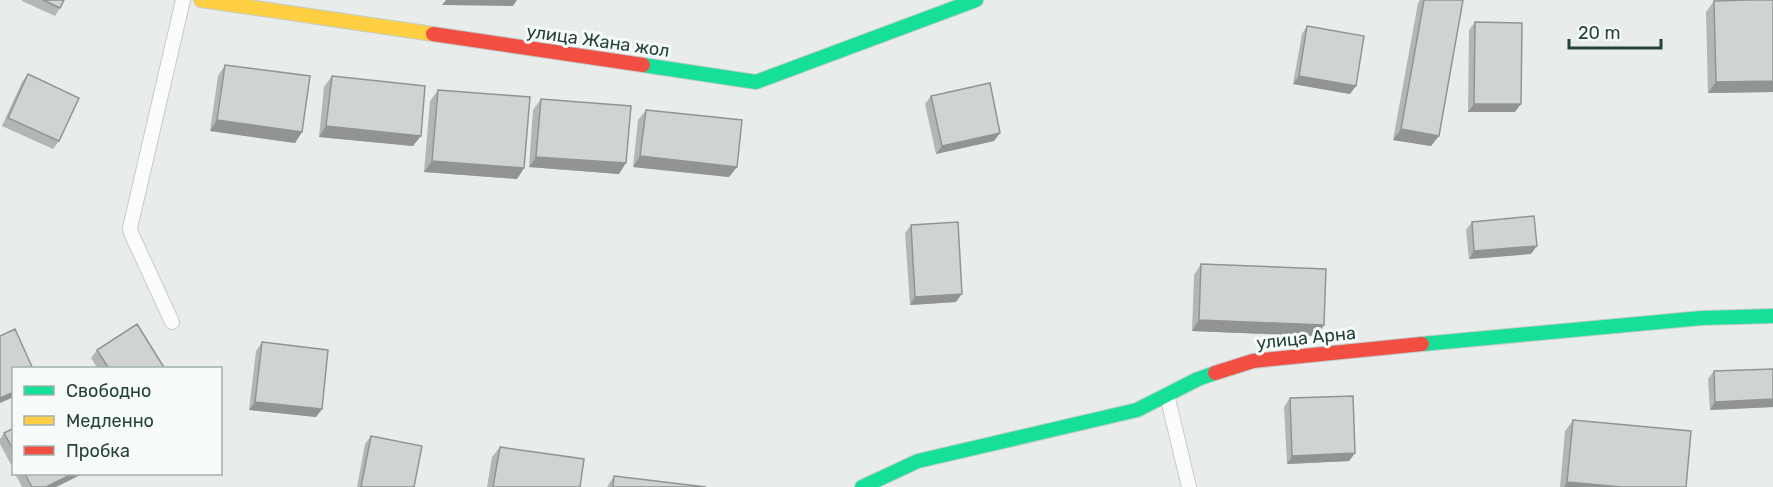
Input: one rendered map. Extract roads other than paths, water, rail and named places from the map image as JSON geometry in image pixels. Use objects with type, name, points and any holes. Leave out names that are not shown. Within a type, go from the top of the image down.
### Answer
[{"type":"street","name":"улица Жана жол","points":[[201,0],[756,82],[976,0]]},
{"type":"street","name":"улица Арна","points":[[862,487],[918,461],[1137,410],[1198,379],[1252,361],[1667,321],[1773,316]]},
{"type":"lane","points":[[172,322],[130,228],[183,0]]},
{"type":"lane","points":[[1167,395],[1189,487]]}]
